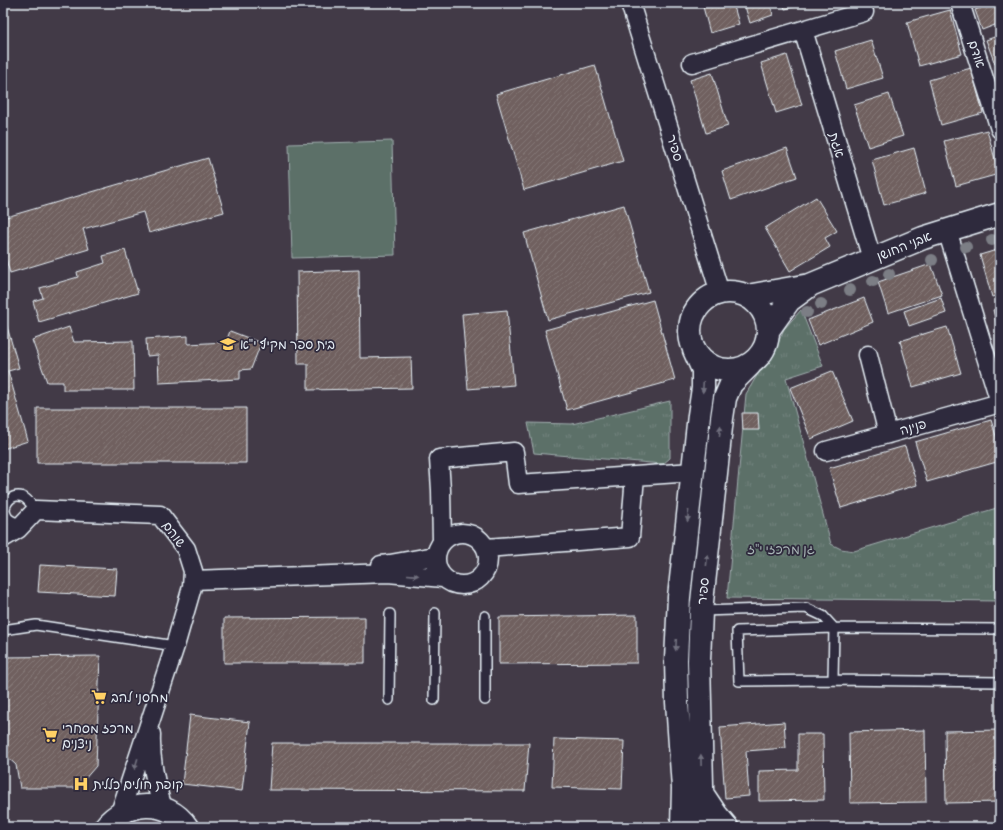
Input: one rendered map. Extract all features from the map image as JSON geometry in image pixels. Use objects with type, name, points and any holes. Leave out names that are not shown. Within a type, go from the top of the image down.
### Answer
[{"type":"street","name":"ספיר","points":[[630,3],[720,293]]},
{"type":"street","name":"אודם","points":[[960,3],[1000,128]]},
{"type":"street","points":[[692,63],[864,12]]},
{"type":"street","name":"אגת","points":[[803,30],[872,259]]},
{"type":"street","name":"אבני החושן","points":[[747,296],[810,285],[947,230],[1000,214]]},
{"type":"street","name":"פנינה","points":[[826,451],[1000,402],[947,230]]},
{"type":"street","name":"אבני החושן","points":[[769,329],[789,301],[810,285]]},
{"type":"street","points":[[734,292],[747,296],[758,304],[766,316],[769,329],[765,350],[750,365],[738,370],[725,371],[713,368],[702,360],[694,350],[690,338],[690,326],[693,315],[700,305],[709,297],[720,293],[734,292]]},
{"type":"street","name":"ספיר","points":[[690,611],[693,472],[703,388],[703,370],[694,350]]},
{"type":"street","points":[[868,356],[888,434]]},
{"type":"street","name":"ספיר","points":[[702,827],[692,790],[676,688],[676,660],[690,611],[726,398],[731,384],[750,365]]},
{"type":"street","points":[[443,578],[435,563],[438,548],[441,490],[438,459],[514,452],[518,484],[693,472]]},
{"type":"street","points":[[486,548],[630,537],[635,476]]},
{"type":"street","points":[[3,538],[11,534],[36,510]]},
{"type":"street","name":"שוהם","points":[[36,510],[160,515],[186,549],[193,575]]},
{"type":"street","points":[[465,532],[474,535],[481,540],[486,548],[489,558],[482,577],[468,585],[451,583],[443,578],[388,573],[193,575],[390,564],[438,548],[448,536],[465,532]]},
{"type":"street","points":[[112,820],[152,714],[175,646],[192,587],[193,575]]},
{"type":"street","points":[[152,714],[151,763],[163,808]]},
{"type":"street","name":"ספיר","points":[[682,827],[692,790]]},
{"type":"street","points":[[672,827],[680,809],[692,790],[727,827]]},
{"type":"street","points":[[112,820],[129,809],[138,806],[154,806],[163,808],[174,815],[187,827]]},
{"type":"lane","points":[[22,524],[13,522],[6,514],[6,504],[10,499],[15,496],[23,497],[36,510]]},
{"type":"lane","points":[[690,611],[806,608],[824,616],[834,628],[833,680]]},
{"type":"lane","points":[[434,700],[435,613]]},
{"type":"lane","points":[[390,614],[390,700]]},
{"type":"lane","points":[[485,616],[485,700]]},
{"type":"lane","points":[[3,630],[36,625],[175,646]]},
{"type":"lane","points":[[1000,629],[834,628],[737,631],[739,682],[833,680],[1000,682]]},
{"type":"green space","points":[[392,141],[395,255],[292,258],[289,144]]},
{"type":"green space","name":"גן מרכזי י\"ז","points":[[801,310],[823,366],[786,378],[831,544],[841,549],[854,551],[1000,507],[1000,601],[727,598],[746,394],[762,367],[774,352],[784,329]]},
{"type":"green space","points":[[670,401],[670,458],[663,464],[534,453],[528,423],[572,424]]},
{"type":"building","points":[[702,3],[733,3],[739,24],[710,33]]},
{"type":"building","points":[[744,3],[770,3],[773,15],[750,23]]},
{"type":"building","points":[[783,3],[810,3],[785,9]]},
{"type":"building","points":[[993,3],[1000,3],[1000,23],[982,30],[975,10]]},
{"type":"building","points":[[950,10],[962,54],[919,66],[907,22]]},
{"type":"building","points":[[1000,35],[1000,62],[995,64],[986,40]]},
{"type":"building","points":[[871,40],[883,78],[846,89],[835,51]]},
{"type":"building","points":[[787,55],[802,105],[776,113],[761,63]]},
{"type":"building","points":[[595,65],[623,161],[524,190],[496,94]]},
{"type":"building","points":[[971,68],[983,113],[941,125],[929,80]]},
{"type":"building","points":[[712,73],[728,126],[706,133],[690,80]]},
{"type":"building","points":[[889,94],[903,136],[868,147],[854,105]]},
{"type":"building","points":[[987,130],[999,174],[956,186],[944,141]]},
{"type":"building","points":[[787,148],[797,177],[731,200],[722,171]]},
{"type":"building","points":[[914,148],[926,193],[884,205],[872,160]]},
{"type":"building","points":[[208,158],[224,212],[149,233],[143,212],[83,229],[89,249],[10,273],[3,249],[3,218]]},
{"type":"building","points":[[816,197],[837,231],[825,238],[830,247],[790,271],[765,228]]},
{"type":"building","points":[[624,205],[649,292],[548,320],[524,233]]},
{"type":"building","points":[[1000,249],[1000,294],[992,297],[980,255]]},
{"type":"building","points":[[125,250],[138,293],[39,322],[33,301],[43,298],[40,288],[78,277],[77,272],[105,263],[103,256]]},
{"type":"building","points":[[931,264],[942,295],[888,313],[878,282]]},
{"type":"building","points":[[359,270],[360,358],[411,357],[412,388],[308,390],[308,364],[298,364],[297,272]]},
{"type":"building","points":[[864,298],[873,322],[818,345],[808,320]]},
{"type":"building","points":[[941,298],[946,313],[909,326],[904,311]]},
{"type":"building","points":[[653,300],[675,380],[567,410],[545,330]]},
{"type":"building","points":[[1000,308],[1000,334],[999,334],[993,310]]},
{"type":"building","points":[[507,310],[514,385],[468,389],[462,314]]},
{"type":"building","points":[[3,313],[19,368],[8,371],[28,441],[3,449]]},
{"type":"building","points":[[69,327],[74,342],[133,341],[134,390],[63,390],[63,382],[47,382],[32,340]]},
{"type":"building","points":[[947,327],[961,373],[913,387],[900,341]]},
{"type":"building","points":[[230,331],[261,343],[251,369],[240,370],[240,379],[159,383],[158,355],[147,356],[146,339],[188,336],[188,344],[226,342]]},
{"type":"building","points":[[832,371],[853,421],[811,439],[790,388]]},
{"type":"building","points":[[37,408],[246,408],[246,463],[37,463]]},
{"type":"building","points":[[742,413],[758,413],[759,430],[743,430]]},
{"type":"building","points":[[991,420],[1000,449],[1000,461],[927,482],[915,442]]},
{"type":"building","points":[[905,446],[917,485],[841,508],[829,468]]},
{"type":"building","points":[[40,565],[117,569],[115,596],[38,592]]},
{"type":"building","points":[[637,615],[637,663],[499,664],[499,617]]},
{"type":"building","points":[[365,617],[365,663],[224,663],[224,618]]},
{"type":"building","name":"מרכז מסחרי ניצנים","points":[[100,656],[96,766],[77,788],[20,788],[16,765],[3,753],[3,657]]},
{"type":"building","points":[[190,715],[250,722],[242,791],[182,784]]},
{"type":"building","points":[[784,722],[786,748],[746,751],[749,796],[725,798],[720,727]]},
{"type":"building","points":[[925,730],[926,802],[850,803],[849,732]]},
{"type":"building","points":[[1000,730],[1000,802],[946,803],[945,731]]},
{"type":"building","points":[[798,734],[823,734],[824,800],[759,801],[759,771],[798,770]]},
{"type":"building","points":[[554,739],[624,741],[622,789],[552,787]]},
{"type":"building","points":[[272,743],[529,743],[525,791],[269,790]]},
{"type":"place","name":"בית ספר מקיף י\"א","points":[[228,344]]},
{"type":"place","name":"מחסני להב","points":[[99,697]]},
{"type":"place","name":"מרכז מסחרי ניצנים","points":[[50,735]]},
{"type":"place","name":"קופת חולים כללית","points":[[81,784]]}]
